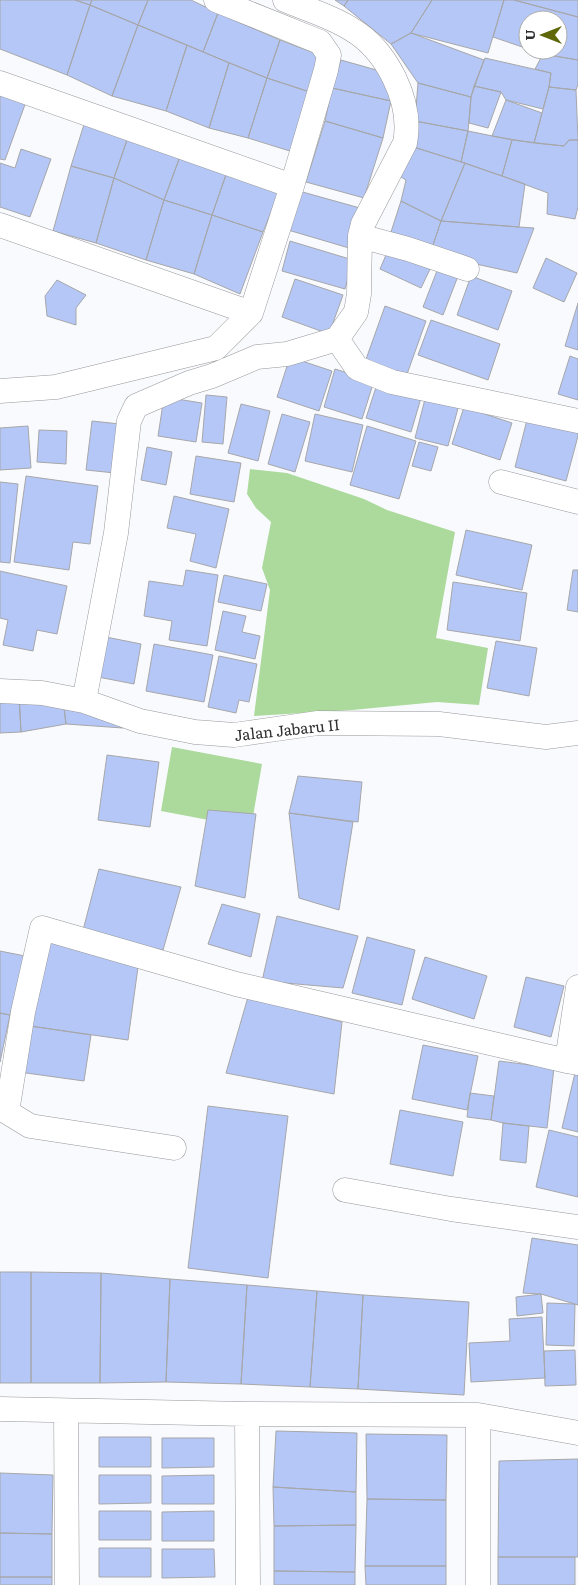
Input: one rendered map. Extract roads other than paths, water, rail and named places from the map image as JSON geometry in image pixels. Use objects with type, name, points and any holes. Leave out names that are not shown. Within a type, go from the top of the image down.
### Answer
[{"type":"street","points":[[1,390],[56,387],[216,348],[251,312],[292,186],[329,55],[320,42],[216,0]]},
{"type":"street","points":[[84,701],[116,533],[129,421],[136,406],[257,357],[287,354],[337,339],[356,312],[359,294],[360,236],[363,224],[405,143],[407,116],[401,94],[387,64],[377,50],[352,29],[285,0]]},
{"type":"street","points":[[0,83],[292,186]]},
{"type":"street","points":[[0,224],[251,312]]},
{"type":"street","points":[[360,236],[408,249],[467,269]]},
{"type":"street","points":[[337,339],[357,368],[392,382],[578,421]]},
{"type":"street","points":[[501,482],[578,502]]},
{"type":"street","name":"Jalan Jabaru II","points":[[0,691],[42,692],[84,701],[140,721],[195,732],[234,735],[318,723],[439,724],[546,737],[578,733]]},
{"type":"street","points":[[174,1148],[30,1126],[7,1112],[23,1012],[42,928],[236,984],[572,1062],[578,987]]},
{"type":"street","points":[[345,1190],[451,1209],[578,1227]]},
{"type":"street","points":[[0,1409],[247,1414],[478,1415],[578,1432]]},
{"type":"street","points":[[66,1411],[67,1585]]},
{"type":"street","points":[[247,1414],[248,1585]]},
{"type":"street","points":[[478,1415],[478,1585]]}]
